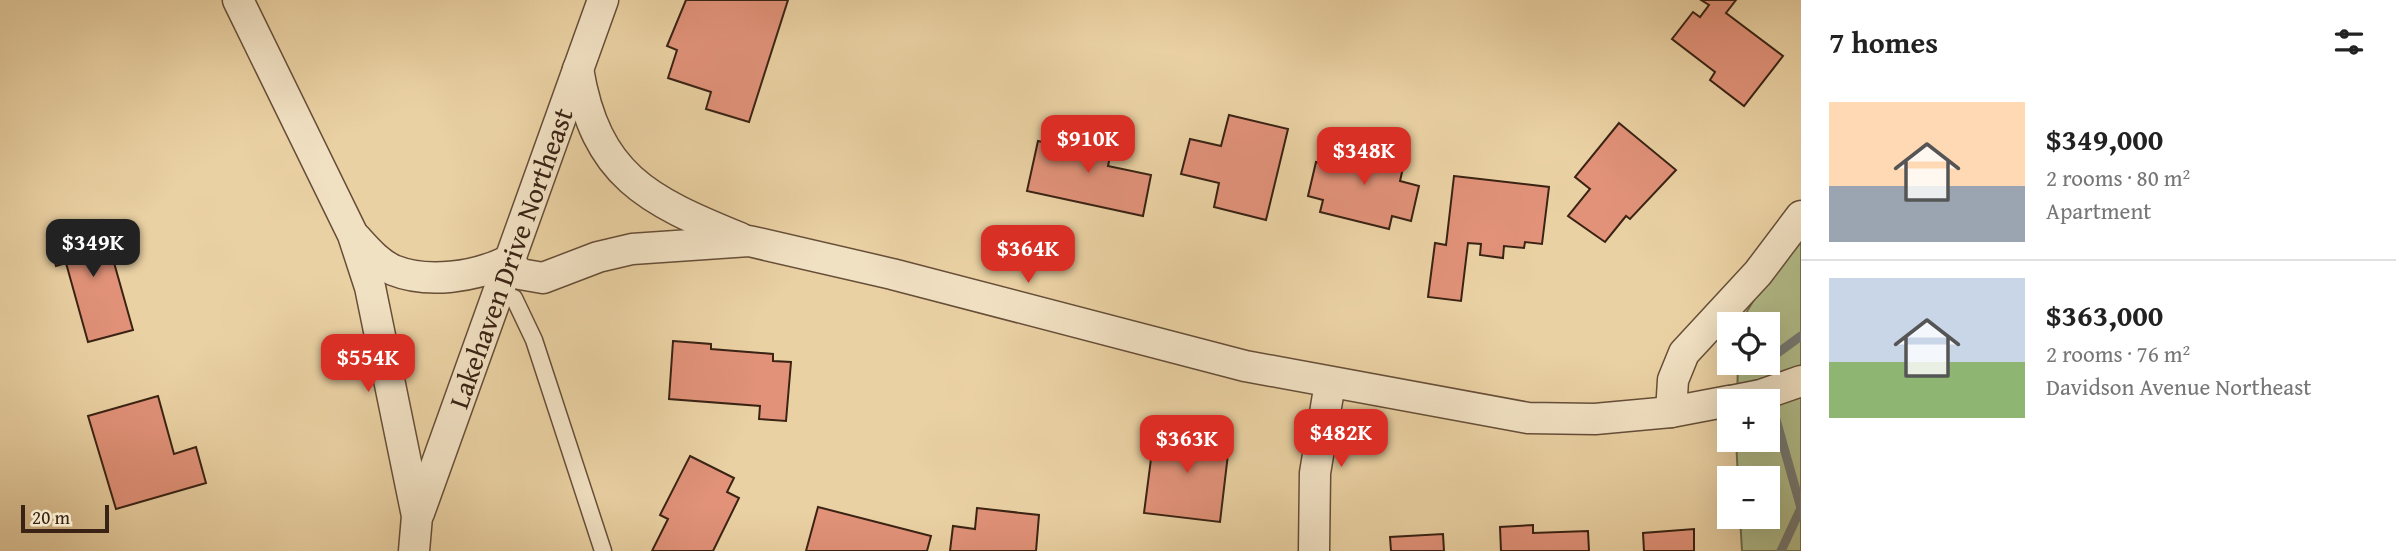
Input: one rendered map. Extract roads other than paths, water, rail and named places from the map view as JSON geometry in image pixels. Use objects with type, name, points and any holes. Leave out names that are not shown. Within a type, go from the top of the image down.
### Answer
[{"type":"street","points":[[238,0],[353,235],[370,287],[417,516],[414,551]]},
{"type":"street","name":"Lakehaven Drive Northeast","points":[[417,516],[603,0]]},
{"type":"street","points":[[578,65],[584,106],[596,136],[618,168],[672,210],[749,242],[892,274],[1245,366],[1528,418],[1595,419],[1671,412],[1717,403]]},
{"type":"street","points":[[1671,412],[1672,380],[1684,354],[1758,273],[1801,216]]},
{"type":"street","points":[[353,235],[373,257],[392,270],[412,275],[481,272],[508,261],[520,274],[543,278]]},
{"type":"street","points":[[490,319],[543,278],[598,257],[632,249],[749,242]]},
{"type":"street","points":[[1778,389],[1801,381]]},
{"type":"street","points":[[1314,551],[1315,473],[1330,383]]},
{"type":"lane","points":[[514,298],[534,340],[603,551]]},
{"type":"waterway","points":[[1780,351],[1801,336]]},
{"type":"waterway","points":[[1780,434],[1801,508],[1781,551]]}]
